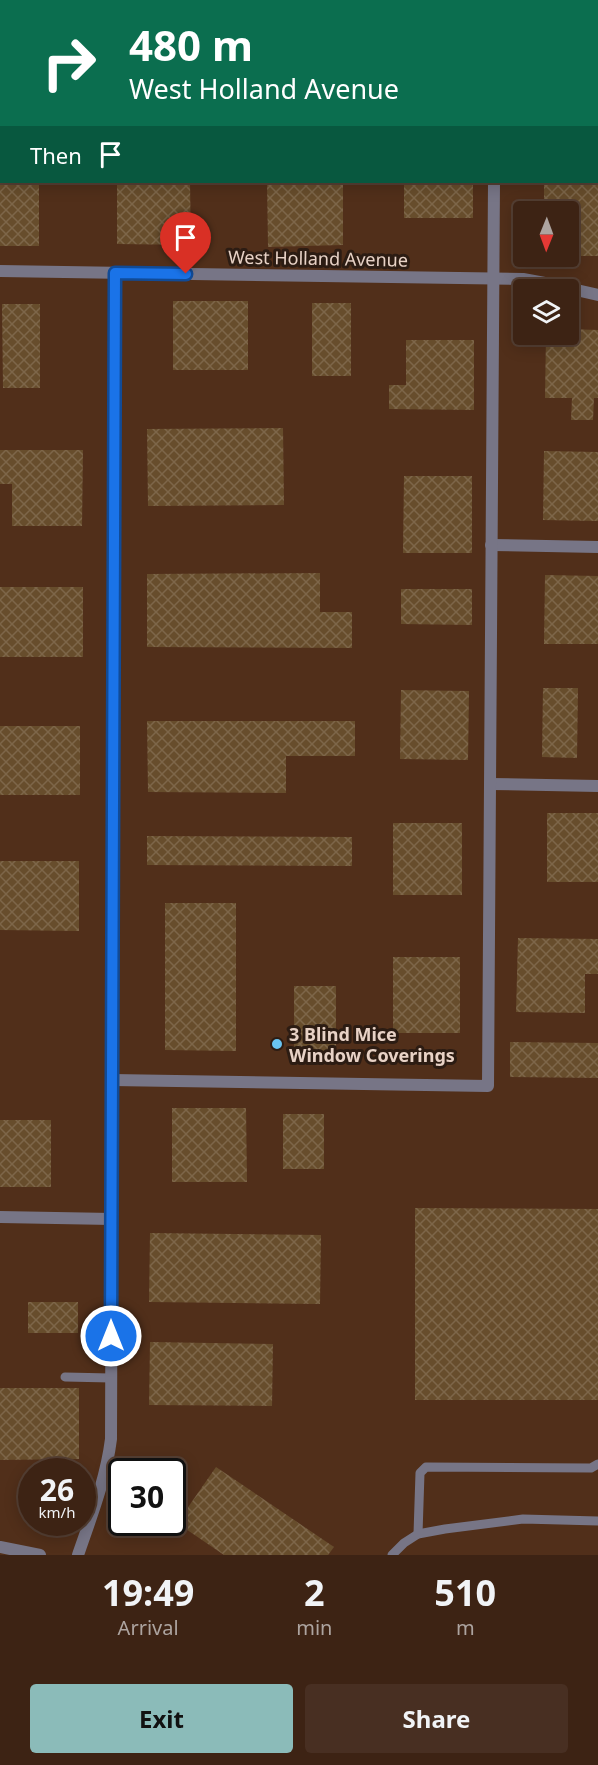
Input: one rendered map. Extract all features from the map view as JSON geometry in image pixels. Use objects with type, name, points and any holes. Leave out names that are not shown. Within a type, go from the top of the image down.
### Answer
[{"type":"street","points":[[112,1080],[488,1086],[494,183]]},
{"type":"street","name":"West Holland Avenue","points":[[0,271],[523,279],[598,295]]},
{"type":"street","points":[[78,1555],[101,1488],[111,1439],[115,273]]},
{"type":"street","points":[[492,545],[598,547]]},
{"type":"street","points":[[490,784],[598,786]]},
{"type":"street","points":[[0,1217],[112,1219]]},
{"type":"street","points":[[0,1547],[40,1555]]},
{"type":"lane","points":[[65,1377],[111,1378]]},
{"type":"lane","points":[[418,1534],[420,1473],[426,1467],[591,1468],[598,1464]]},
{"type":"lane","points":[[392,1555],[418,1534],[522,1519],[598,1521]]},
{"type":"building","points":[[0,183],[39,183],[39,246],[0,246]]},
{"type":"building","points":[[117,183],[190,183],[191,245],[117,244]]},
{"type":"building","points":[[267,183],[343,183],[343,245],[268,247]]},
{"type":"building","points":[[404,183],[473,183],[473,218],[404,218]]},
{"type":"building","points":[[544,183],[598,183],[598,256],[579,256],[579,201],[544,201]]},
{"type":"building","points":[[173,301],[248,301],[248,370],[173,370]]},
{"type":"building","points":[[312,303],[351,303],[351,376],[312,376]]},
{"type":"building","points":[[2,304],[40,304],[40,388],[3,388]]},
{"type":"building","points":[[579,329],[598,330],[598,398],[594,398],[593,420],[571,420],[572,398],[545,398],[546,345],[579,345]]},
{"type":"building","points":[[406,340],[474,340],[474,410],[389,409],[389,385],[406,385]]},
{"type":"building","points":[[283,428],[284,505],[148,506],[147,429]]},
{"type":"building","points":[[0,450],[83,450],[82,526],[12,526],[12,484],[0,484]]},
{"type":"building","points":[[544,451],[598,452],[598,521],[543,520]]},
{"type":"building","points":[[404,476],[472,476],[472,553],[403,553]]},
{"type":"building","points":[[320,573],[320,612],[352,612],[352,648],[147,647],[147,574]]},
{"type":"building","points":[[545,575],[598,576],[598,644],[544,644]]},
{"type":"building","points":[[0,587],[83,587],[83,657],[0,657]]},
{"type":"building","points":[[401,589],[472,589],[472,625],[401,624]]},
{"type":"building","points":[[543,688],[578,688],[577,758],[542,757]]},
{"type":"building","points":[[401,690],[469,691],[468,760],[400,759]]},
{"type":"building","points":[[147,721],[355,721],[355,756],[286,756],[286,793],[148,792]]},
{"type":"building","points":[[0,726],[80,726],[80,795],[0,795]]},
{"type":"building","points":[[547,813],[598,813],[598,882],[547,882]]},
{"type":"building","points":[[393,823],[462,823],[462,895],[393,895]]},
{"type":"building","points":[[147,836],[352,837],[352,866],[147,865]]},
{"type":"building","points":[[0,861],[79,861],[79,931],[0,930]]},
{"type":"building","points":[[165,903],[236,903],[236,1051],[165,1050]]},
{"type":"building","points":[[518,938],[598,939],[598,974],[585,974],[585,1013],[516,1012]]},
{"type":"building","points":[[393,957],[460,957],[460,1033],[393,1033]]},
{"type":"building","points":[[294,986],[336,986],[336,1053],[294,1053]]},
{"type":"building","points":[[510,1042],[598,1043],[598,1078],[510,1077]]},
{"type":"building","points":[[172,1108],[246,1108],[247,1182],[172,1182]]},
{"type":"building","points":[[283,1114],[324,1114],[324,1169],[283,1169]]},
{"type":"building","points":[[0,1120],[51,1120],[51,1187],[0,1187]]},
{"type":"building","points":[[415,1208],[598,1209],[598,1400],[415,1400]]},
{"type":"building","points":[[150,1233],[321,1235],[320,1304],[149,1302]]},
{"type":"building","points":[[28,1302],[78,1302],[78,1333],[28,1333]]},
{"type":"building","points":[[150,1342],[273,1344],[272,1406],[149,1405]]},
{"type":"building","points":[[0,1388],[79,1388],[79,1458],[0,1460]]},
{"type":"building","points":[[216,1467],[334,1547],[328,1555],[224,1555],[186,1529],[186,1510]]},
{"type":"place","name":"3 Blind Mice Window Coverings","points":[[277,1044]]},
{"type":"route","points":[[111,1336],[115,273],[186,274]]}]
